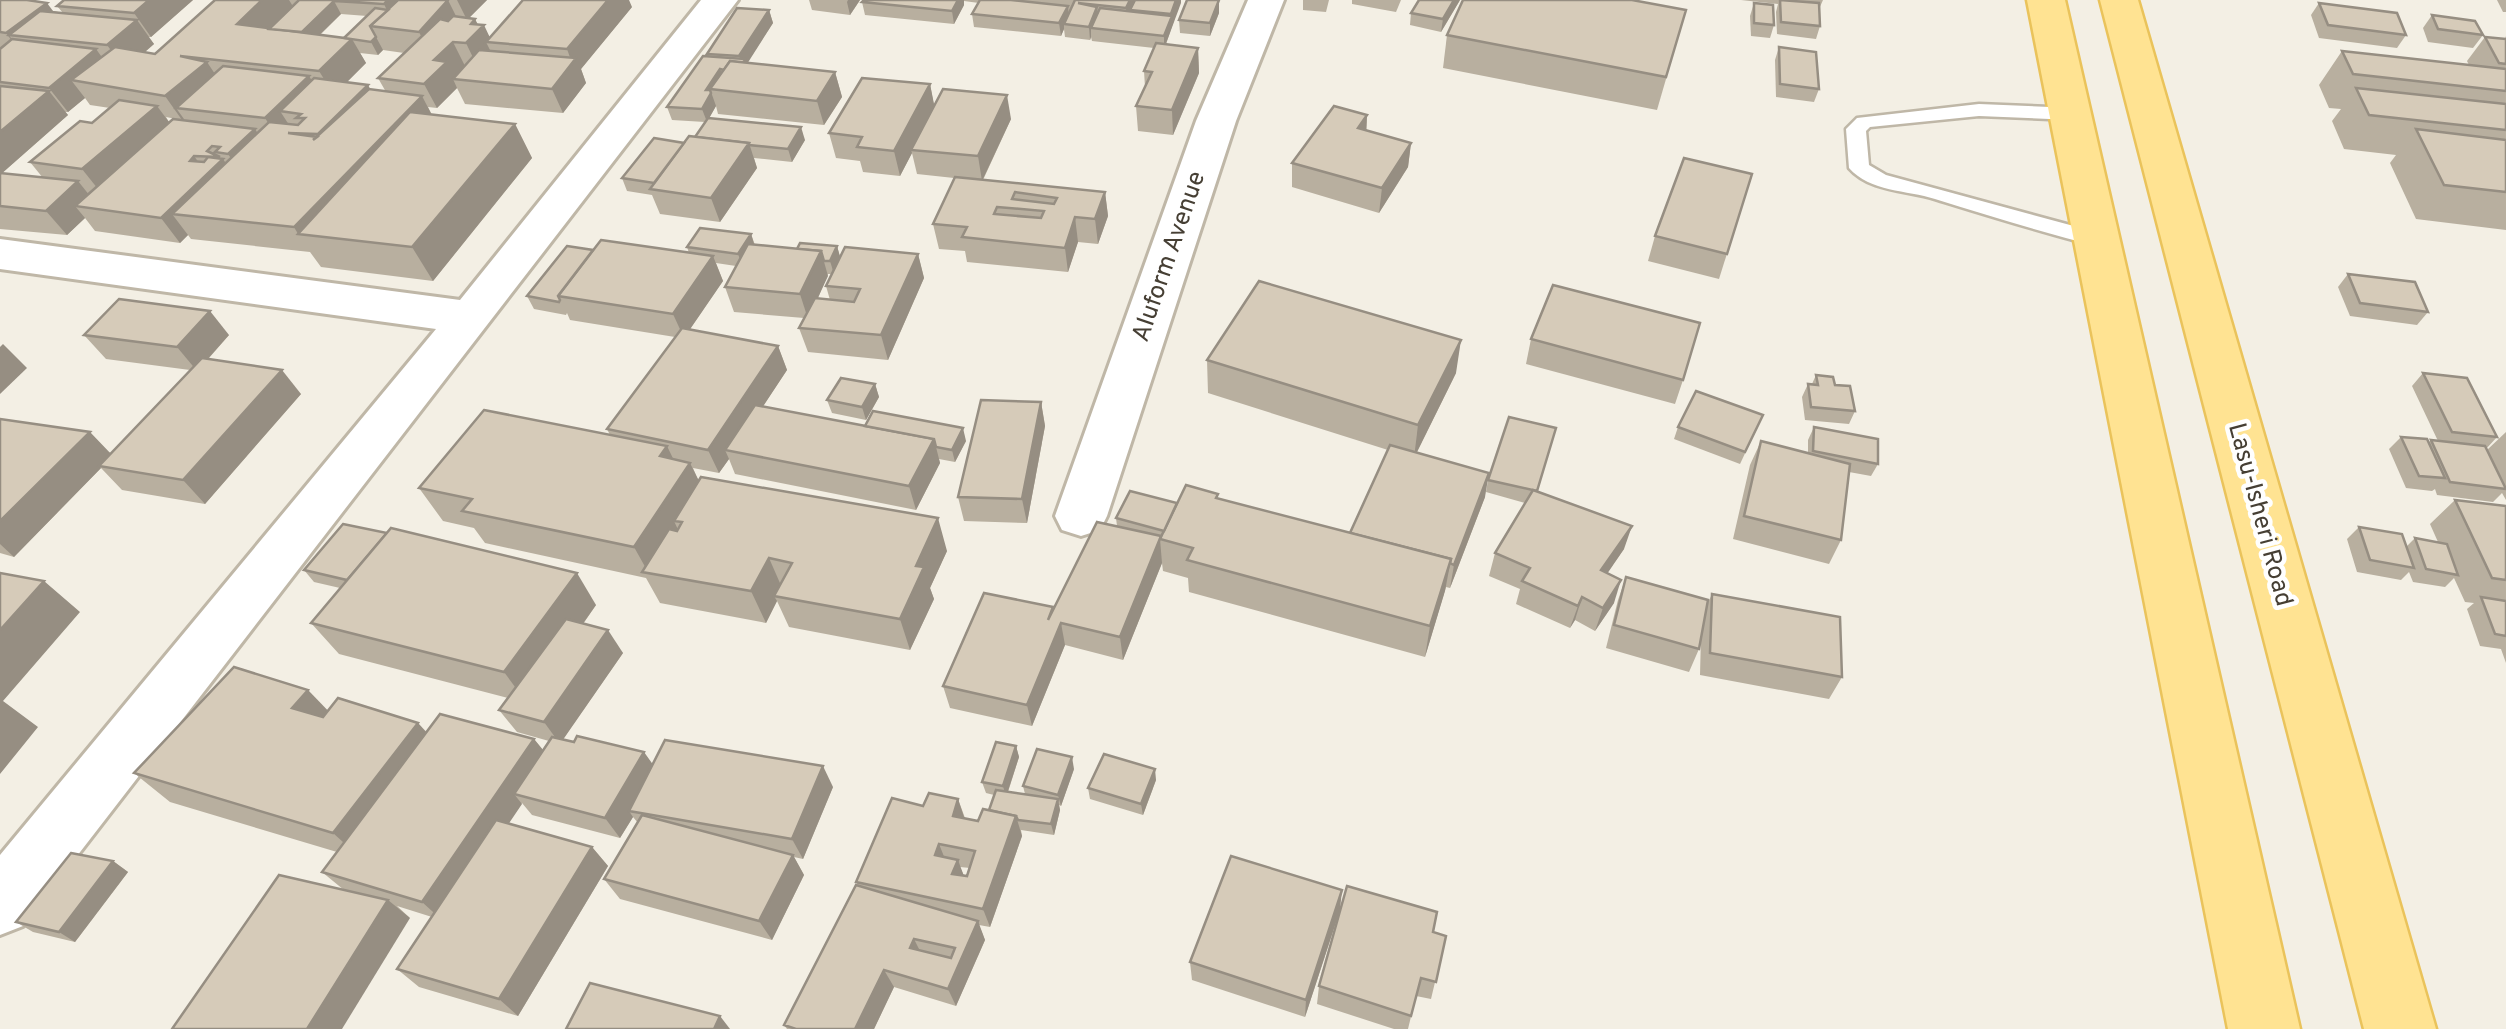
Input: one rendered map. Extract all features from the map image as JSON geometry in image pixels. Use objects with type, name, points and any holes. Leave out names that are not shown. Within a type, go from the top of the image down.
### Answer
[{"type":"main road","points":[[2046,0],[2100,240],[2264,1029]]},
{"type":"main road","name":"Lasu-Isheri Road","points":[[2119,0],[2400,1029]]},
{"type":"street","points":[[0,904],[471,318],[720,0]]},
{"type":"street","name":"Aluform Avenue","points":[[1081,516],[1216,121],[1266,0]]},
{"type":"street","points":[[0,254],[471,318]]},
{"type":"lane","points":[[2073,114],[1979,110],[1864,122],[1856,129],[1860,168],[1880,180],[1936,192],[2005,216],[2100,240]]},
{"type":"building","points":[[0,0],[47,3],[6,33],[0,32]]},
{"type":"building","points":[[64,0],[149,0],[134,13],[57,6]]},
{"type":"building","points":[[215,0],[262,0],[237,24],[352,39],[319,71],[180,56],[207,62],[165,96],[71,80],[115,47],[155,54]]},
{"type":"building","points":[[299,0],[388,0],[384,4],[334,1],[302,32],[269,29]]},
{"type":"building","points":[[398,0],[448,0],[419,32],[370,26]]},
{"type":"building","points":[[523,0],[608,0],[567,49],[486,42]]},
{"type":"building","points":[[864,0],[958,0],[952,11]]},
{"type":"building","points":[[980,0],[1068,6],[1059,23],[972,14]]},
{"type":"building","points":[[1075,0],[1130,0],[1126,8],[1078,3],[1097,7],[1089,27],[1064,24]]},
{"type":"building","points":[[1135,0],[1176,0],[1171,14],[1130,10]]},
{"type":"building","points":[[1187,0],[1219,0],[1210,23],[1179,20]]},
{"type":"building","points":[[1419,0],[1454,0],[1443,19],[1411,13]]},
{"type":"building","points":[[1463,0],[1632,0],[1686,10],[1666,77],[1447,35]]},
{"type":"building","points":[[1780,0],[1819,3],[1820,26],[1781,22]]},
{"type":"building","points":[[1754,3],[1773,5],[1774,25],[1754,23]]},
{"type":"building","points":[[2319,3],[2397,13],[2406,35],[2328,25]]},
{"type":"building","points":[[375,8],[388,10],[370,26],[376,37],[371,42],[344,38]]},
{"type":"building","points":[[737,8],[769,10],[739,56],[707,54]]},
{"type":"building","points":[[1100,8],[1172,16],[1164,36],[1091,28]]},
{"type":"building","points":[[40,11],[137,20],[107,45],[9,35]]},
{"type":"building","points":[[2432,15],[2475,21],[2483,35],[2438,29]]},
{"type":"building","points":[[453,16],[475,19],[471,24],[484,25],[466,43],[453,42],[434,60],[447,62],[424,84],[378,78],[440,19],[448,21]]},
{"type":"building","points":[[2485,37],[2506,39],[2506,64],[2499,63]]},
{"type":"building","points":[[12,39],[96,49],[49,88],[0,82],[0,49]]},
{"type":"building","points":[[1156,43],[1198,48],[1172,110],[1136,106],[1152,72],[1144,71]]},
{"type":"building","points":[[1779,47],[1816,52],[1819,89],[1780,84]]},
{"type":"building","points":[[479,50],[576,58],[552,89],[453,79]]},
{"type":"building","points":[[2342,51],[2506,69],[2506,91],[2353,74]]},
{"type":"building","points":[[703,56],[745,59],[743,63],[730,61],[724,70],[720,69],[706,90],[711,93],[702,109],[667,107]]},
{"type":"building","points":[[730,61],[835,72],[817,101],[710,89]]},
{"type":"building","points":[[223,66],[309,76],[265,118],[176,108]]},
{"type":"building","points":[[314,78],[368,85],[318,134],[288,133],[316,137],[369,89],[422,96],[294,227],[172,214],[269,122],[298,125],[305,118],[296,118],[301,114],[280,111]]},
{"type":"building","points":[[862,78],[930,84],[894,151],[857,147],[862,137],[829,133]]},
{"type":"building","points":[[0,86],[49,91],[0,132]]},
{"type":"building","points":[[2356,88],[2506,104],[2506,130],[2369,115]]},
{"type":"building","points":[[943,89],[1007,95],[978,156],[911,150]]},
{"type":"building","points":[[119,100],[157,106],[82,169],[30,162],[80,121],[92,123]]},
{"type":"building","points":[[1334,106],[1367,115],[1358,128],[1411,143],[1382,188],[1292,163]]},
{"type":"building","points":[[410,112],[515,124],[412,247],[298,234]]},
{"type":"building","points":[[708,118],[801,127],[788,149],[695,137]]},
{"type":"building","points":[[173,119],[255,129],[228,154],[215,152],[220,147],[212,146],[207,151],[220,157],[194,156],[190,161],[223,159],[161,218],[75,206]]},
{"type":"building","points":[[2416,129],[2506,140],[2506,192],[2444,185]]},
{"type":"building","points":[[689,136],[749,143],[711,198],[650,189]]},
{"type":"building","points":[[654,138],[684,143],[654,183],[622,178]]},
{"type":"building","points":[[1684,158],[1752,174],[1727,254],[1655,236]]},
{"type":"building","points":[[0,173],[78,181],[46,211],[0,206]]},
{"type":"building","points":[[955,177],[1105,192],[1095,219],[1075,217],[1065,248],[962,237],[967,227],[933,224]],"holes":[[[1015,192],[1057,198],[1054,204],[1012,199]],[[997,207],[1044,211],[1041,218],[994,214]]]},
{"type":"building","points":[[700,228],[751,234],[738,254],[687,247]]},
{"type":"building","points":[[601,240],[713,256],[673,314],[558,296]]},
{"type":"building","points":[[800,243],[837,246],[830,261],[824,261],[821,251],[797,249]]},
{"type":"building","points":[[748,244],[821,251],[800,294],[725,287]]},
{"type":"building","points":[[567,246],[593,250],[558,296],[559,302],[527,296]]},
{"type":"building","points":[[845,247],[918,254],[881,335],[799,328],[815,298],[854,302],[860,289],[826,286]]},
{"type":"building","points":[[2348,274],[2415,282],[2428,312],[2360,303]]},
{"type":"building","points":[[1259,281],[1461,340],[1418,425],[1207,360]]},
{"type":"building","points":[[1553,285],[1700,323],[1683,380],[1531,339]]},
{"type":"building","points":[[119,299],[210,311],[177,347],[84,335]]},
{"type":"building","points":[[682,328],[778,346],[708,450],[607,429]]},
{"type":"building","points":[[202,358],[282,370],[183,480],[99,466]]},
{"type":"building","points":[[2423,373],[2467,378],[2497,437],[2452,432]]},
{"type":"building","points":[[1816,375],[1833,377],[1835,385],[1850,386],[1855,411],[1811,407],[1808,384],[1818,385]]},
{"type":"building","points":[[841,378],[875,384],[862,407],[827,400]]},
{"type":"building","points":[[1696,391],[1763,415],[1745,452],[1678,427]]},
{"type":"building","points":[[981,400],[1041,402],[1022,499],[958,497]]},
{"type":"building","points":[[755,405],[934,439],[909,486],[725,450]]},
{"type":"building","points":[[484,410],[667,446],[660,456],[690,463],[634,547],[462,511],[472,499],[419,488]]},
{"type":"building","points":[[873,411],[963,428],[952,450],[936,447],[934,439],[865,426]]},
{"type":"building","points":[[1509,417],[1556,428],[1537,491],[1488,480]]},
{"type":"building","points":[[0,419],[90,432],[0,521]]},
{"type":"building","points":[[1814,427],[1878,439],[1878,464],[1813,451]]},
{"type":"building","points":[[2401,437],[2427,439],[2445,478],[2419,476]]},
{"type":"building","points":[[2431,440],[2485,446],[2506,489],[2450,482]]},
{"type":"building","points":[[1761,441],[1850,464],[1841,540],[1744,516]]},
{"type":"building","points":[[1390,445],[1489,473],[1454,565],[1451,559],[1350,533]]},
{"type":"building","points":[[701,477],[938,518],[916,566],[924,567],[900,619],[774,596],[792,563],[769,558],[751,591],[642,572],[669,529],[677,531],[682,522],[674,521]]},
{"type":"building","points":[[1186,485],[1218,494],[1216,498],[1451,559],[1430,626],[1187,560],[1193,548],[1160,539]]},
{"type":"building","points":[[1533,490],[1632,526],[1601,570],[1621,580],[1603,608],[1582,597],[1578,606],[1522,581],[1530,568],[1495,553]]},
{"type":"building","points":[[1130,491],[1177,503],[1164,531],[1116,518]]},
{"type":"building","points":[[2455,500],[2506,506],[2506,580],[2492,578]]},
{"type":"building","points":[[1097,522],[1161,536],[1120,637],[1061,623],[1027,705],[943,686],[984,593],[1053,607],[1048,620]]},
{"type":"building","points":[[343,524],[387,533],[347,580],[304,570]]},
{"type":"building","points":[[2359,527],[2402,534],[2414,568],[2370,560]]},
{"type":"building","points":[[391,528],[577,573],[504,672],[311,623]]},
{"type":"building","points":[[2415,538],[2447,544],[2458,575],[2426,569]]},
{"type":"building","points":[[0,573],[44,581],[0,630]]},
{"type":"building","points":[[1626,577],[1708,600],[1699,649],[1614,625]]},
{"type":"building","points":[[1712,594],[1840,617],[1842,677],[1710,653]]},
{"type":"building","points":[[2481,597],[2506,601],[2506,636],[2495,634]]},
{"type":"building","points":[[566,619],[608,630],[544,722],[499,710]]},
{"type":"building","points":[[234,667],[308,690],[292,708],[323,717],[338,698],[418,723],[333,833],[134,773]]},
{"type":"building","points":[[440,714],[534,739],[422,902],[322,872]]},
{"type":"building","points":[[577,736],[644,752],[605,818],[514,794],[552,737],[574,742]]},
{"type":"building","points":[[665,740],[823,766],[792,839],[629,811]]},
{"type":"building","points":[[996,742],[1016,746],[1003,786],[982,782]]},
{"type":"building","points":[[1037,749],[1072,757],[1058,795],[1023,786]]},
{"type":"building","points":[[1104,754],[1155,769],[1141,804],[1088,788]]},
{"type":"building","points":[[996,790],[1058,799],[1051,824],[1018,820],[1016,816],[989,810]]},
{"type":"building","points":[[929,793],[958,799],[953,816],[978,821],[983,809],[1016,816],[983,909],[856,882],[892,798],[923,806]],"holes":[[[939,844],[975,851],[967,876],[952,874],[958,860],[935,855]]]},
{"type":"building","points":[[642,815],[793,855],[759,921],[604,879]]},
{"type":"building","points":[[496,820],[592,847],[499,999],[397,969]]},
{"type":"building","points":[[71,853],[113,861],[59,932],[16,922]]},
{"type":"building","points":[[1231,856],[1342,890],[1306,1000],[1190,962]]},
{"type":"building","points":[[279,875],[388,900],[307,1029],[172,1029]]},
{"type":"building","points":[[856,885],[978,921],[948,989],[884,970],[855,1029],[796,1029],[784,1025]],"holes":[[[914,939],[955,948],[951,958],[910,948]]]},
{"type":"building","points":[[1347,886],[1437,912],[1433,932],[1446,936],[1436,982],[1421,978],[1411,1016],[1319,986]]},
{"type":"building","points":[[590,983],[720,1016],[714,1029],[566,1029]]}]
